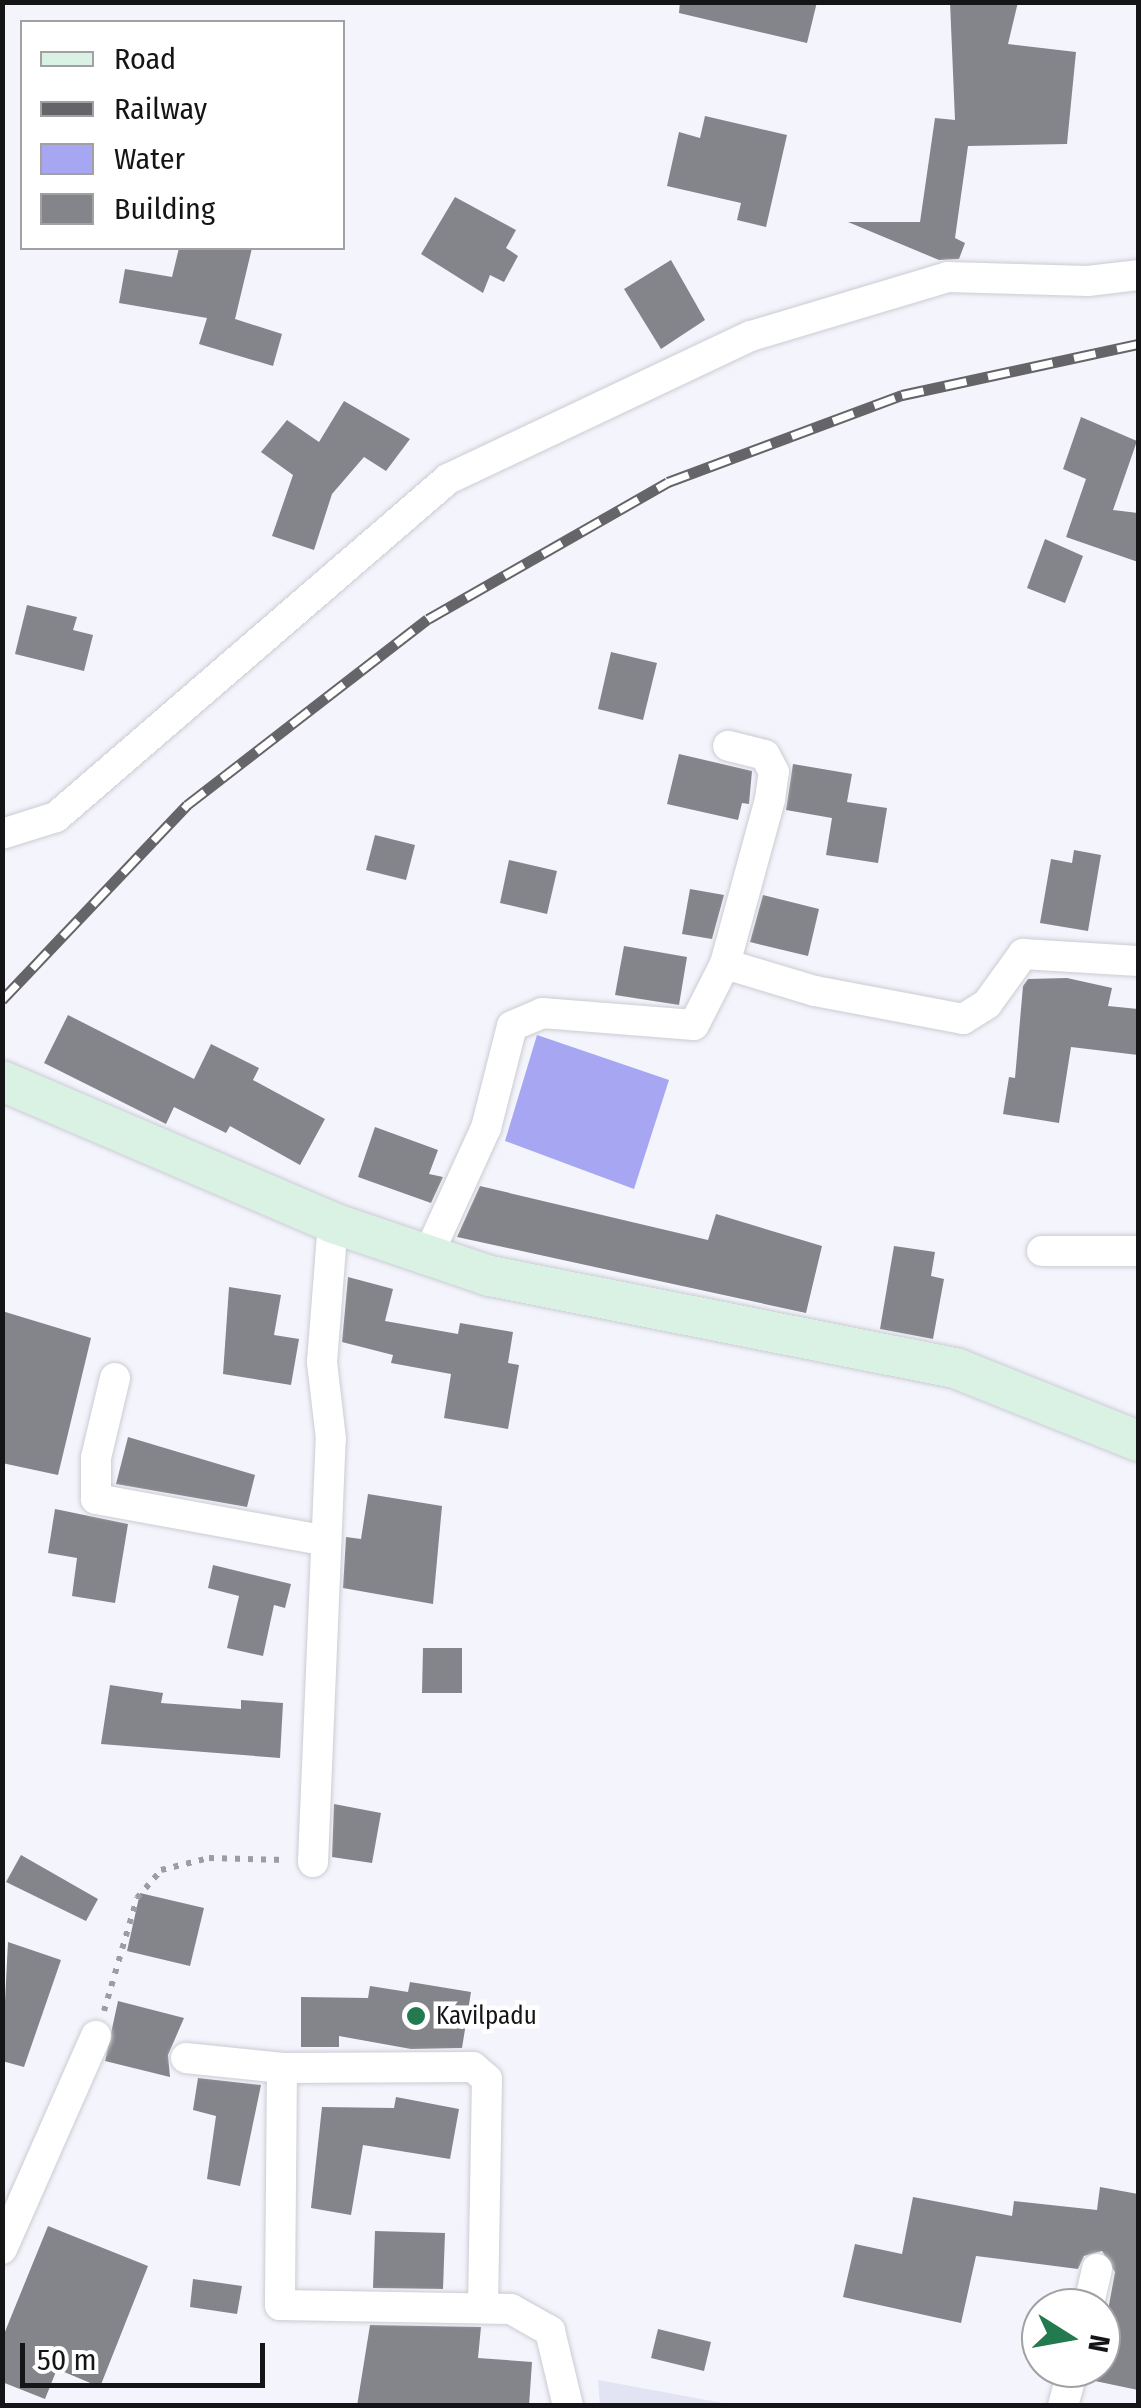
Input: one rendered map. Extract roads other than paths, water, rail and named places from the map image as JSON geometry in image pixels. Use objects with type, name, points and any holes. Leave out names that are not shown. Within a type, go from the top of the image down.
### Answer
[{"type":"street","points":[[2,834],[56,817],[448,479],[751,336],[912,288],[948,278],[1088,281],[1138,275]]},
{"type":"street","points":[[428,1255],[486,1128],[512,1026],[542,1013],[694,1024],[725,964],[774,772],[765,755],[728,746]]},
{"type":"street","points":[[725,964],[816,992],[963,1019],[988,1004],[1022,954],[1138,961]]},
{"type":"street","points":[[2,1081],[333,1223],[490,1276],[958,1369],[1138,1442]]},
{"type":"street","points":[[313,1862],[331,1439],[322,1362],[333,1223]]},
{"type":"street","points":[[1042,1251],[1138,1251]]},
{"type":"street","points":[[114,1378],[96,1458],[96,1499],[326,1541]]},
{"type":"street","points":[[6,2232],[96,2036]]},
{"type":"street","points":[[186,2058],[282,2068],[473,2067],[487,2079],[484,2307]]},
{"type":"street","points":[[282,2068],[280,2305],[511,2309],[550,2330],[568,2406]]},
{"type":"street","points":[[1093,2288],[1097,2269]]},
{"type":"water","points":[[537,1035],[669,1080],[634,1189],[505,1141]]},
{"type":"railway","points":[[2,1000],[187,805],[428,619],[668,482],[902,395],[1138,344]]},
{"type":"place","name":"Kavilpadu","points":[[416,2016]]}]
